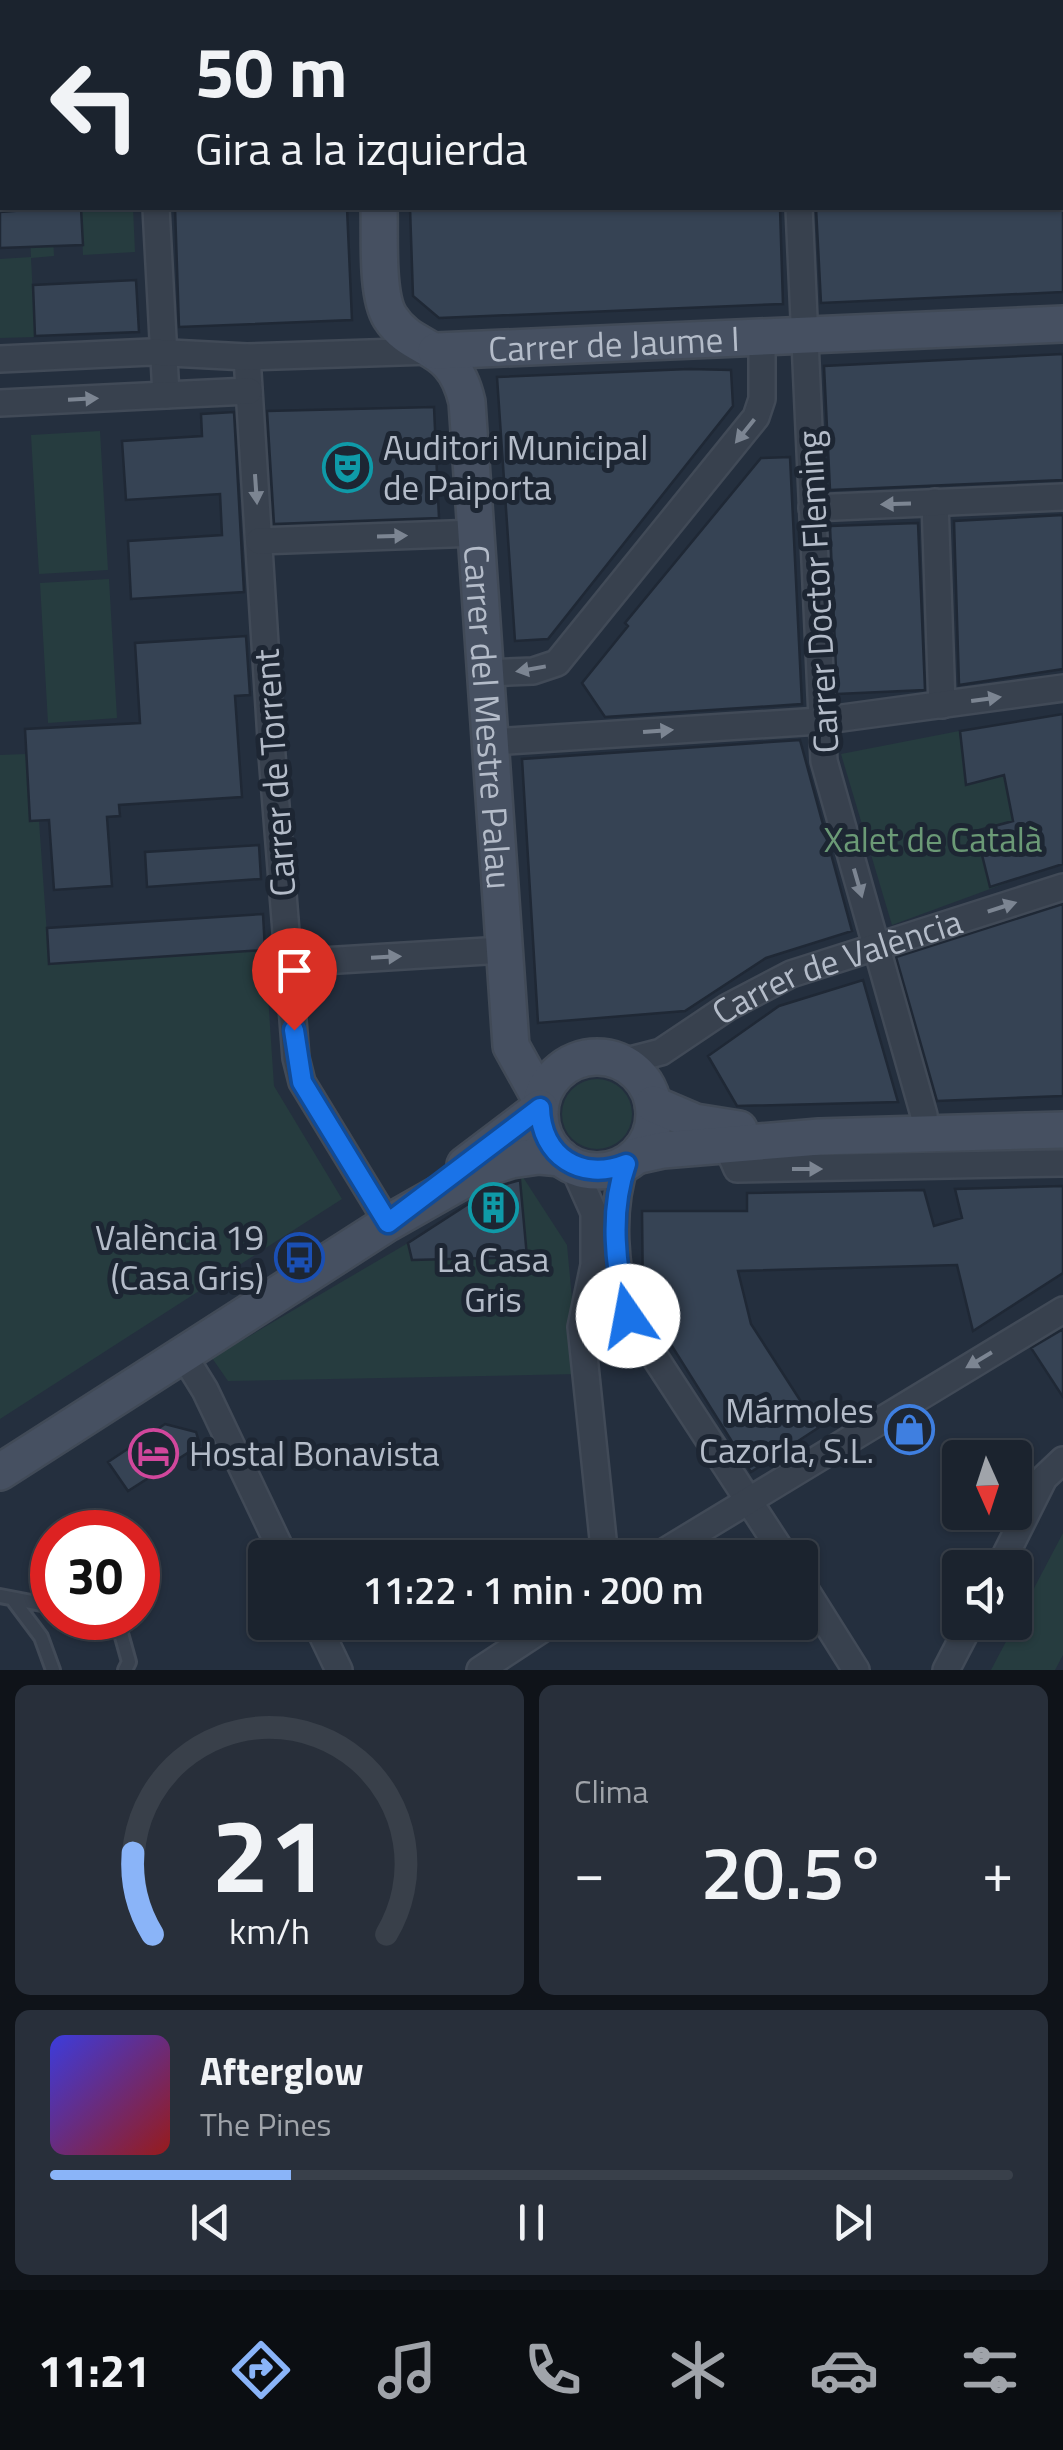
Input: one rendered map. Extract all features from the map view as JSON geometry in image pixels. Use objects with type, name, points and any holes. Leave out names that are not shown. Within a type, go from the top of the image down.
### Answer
[{"type":"street","points":[[156,210],[166,395]]},
{"type":"street","name":"Carrer del Mestre Palau","points":[[379,210],[386,310],[404,332],[436,350],[454,368],[467,402],[511,1046],[540,1104]]},
{"type":"street","name":"Carrer Doctor Fleming","points":[[799,210],[824,761],[924,1115],[925,1134]]},
{"type":"street","name":"Carrer de Jaume I","points":[[0,359],[164,352],[247,357],[1063,324]]},
{"type":"street","points":[[485,674],[534,671],[556,663],[756,417],[762,399],[762,339]]},
{"type":"street","name":"Carrer de Torrent","points":[[247,357],[296,1058],[302,1082],[388,1223]]},
{"type":"street","points":[[0,403],[249,392]]},
{"type":"street","points":[[812,508],[1063,497]]},
{"type":"street","points":[[935,502],[942,705]]},
{"type":"street","points":[[259,541],[477,533]]},
{"type":"street","points":[[490,742],[820,721],[1063,688]]},
{"type":"street","name":"Carrer de València","points":[[622,1062],[661,1052],[728,1006],[791,974],[1063,886]]},
{"type":"street","points":[[289,963],[503,950]]},
{"type":"street","points":[[510,1022],[542,1048],[572,1062]]},
{"type":"street","points":[[388,1223],[540,1104],[553,1077],[572,1062],[604,1056],[637,1072],[646,1083],[653,1104],[653,1127],[647,1143],[631,1160],[620,1182],[616,1211],[618,1281],[628,1316],[775,1540]]},
{"type":"street","points":[[540,1104],[544,1136],[567,1162],[594,1213],[594,1265],[581,1327],[603,1540]]},
{"type":"street","points":[[653,1104],[696,1122],[819,1137]]},
{"type":"street","points":[[0,1472],[388,1223],[483,1170],[511,1160],[539,1156],[600,1171],[663,1150],[726,1144],[819,1137],[1063,1130]]},
{"type":"street","points":[[726,1144],[737,1169],[1063,1164]]},
{"type":"street","points":[[682,1540],[1063,1310]]},
{"type":"street","points":[[184,1356],[205,1390],[276,1540]]},
{"type":"street","points":[[1008,1550],[1044,1478],[1063,1460]]},
{"type":"street","points":[[818,1609],[856,1670]]},
{"type":"street","points":[[325,1640],[339,1670]]},
{"type":"street","points":[[480,1670],[525,1640]]},
{"type":"street","points":[[946,1670],[962,1640]]},
{"type":"lane","points":[[0,1596],[30,1603]]},
{"type":"lane","points":[[14,1600],[41,1637],[54,1670]]},
{"type":"lane","points":[[123,1640],[130,1662],[126,1670]]},
{"type":"green space","points":[[29,210],[52,210],[54,256],[31,258],[35,337],[0,338],[0,259],[31,257]]},
{"type":"green space","points":[[81,210],[133,210],[135,252],[83,255]]},
{"type":"green space","points":[[100,431],[108,570],[39,574],[31,435]]},
{"type":"green space","points":[[109,579],[117,718],[48,723],[40,583]]},
{"type":"green space","name":"Xalet de Català","points":[[959,731],[966,784],[1004,775],[1028,875],[892,925],[841,754]]},
{"type":"green space","points":[[26,754],[30,820],[39,821],[49,963],[265,950],[274,1086],[342,1199],[0,1419],[0,755]]},
{"type":"green space","points":[[597,1079],[611,1081],[622,1089],[630,1100],[630,1128],[622,1139],[611,1147],[597,1149],[583,1147],[572,1139],[564,1128],[562,1114],[564,1100],[572,1089],[583,1081]]},
{"type":"green space","points":[[519,1171],[567,1245],[579,1374],[228,1381],[212,1358],[408,1243],[412,1260],[526,1257]]},
{"type":"green space","points":[[1063,1533],[1063,1655],[1055,1670],[991,1670],[1007,1640],[1032,1640],[1032,1592]]},
{"type":"building","points":[[81,210],[83,245],[0,248],[0,212]]},
{"type":"building","points":[[175,210],[347,210],[352,320],[179,327]]},
{"type":"building","points":[[410,210],[780,210],[783,304],[439,318],[413,296]]},
{"type":"building","points":[[816,210],[1063,210],[1063,292],[821,303]]},
{"type":"building","points":[[136,280],[139,332],[35,336],[33,285]]},
{"type":"building","points":[[1063,354],[1063,480],[830,490],[824,366]]},
{"type":"building","points":[[731,370],[733,406],[548,639],[515,641],[497,377]]},
{"type":"building","name":"Auditori Municipal de Paiporta","points":[[434,407],[439,518],[274,524],[267,411]]},
{"type":"building","points":[[234,412],[244,592],[131,599],[128,541],[222,535],[220,494],[126,500],[122,441],[202,436],[201,414]]},
{"type":"building","points":[[790,457],[802,704],[605,717],[582,683],[628,626],[625,623],[761,458]]},
{"type":"building","points":[[1063,515],[1063,669],[959,685],[954,521]]},
{"type":"building","points":[[918,523],[925,690],[837,694],[830,526]]},
{"type":"building","points":[[246,636],[250,695],[235,696],[242,797],[119,805],[120,816],[107,817],[112,886],[54,890],[49,820],[30,821],[25,729],[140,723],[135,643]]},
{"type":"building","points":[[1063,714],[1063,864],[990,887],[976,831],[1013,821],[1004,775],[966,785],[960,731]]},
{"type":"building","points":[[800,740],[852,931],[766,958],[685,1011],[538,1023],[522,759]]},
{"type":"building","points":[[259,845],[261,879],[147,887],[145,852]]},
{"type":"building","points":[[1063,904],[1063,1096],[937,1101],[896,957]]},
{"type":"building","points":[[263,914],[265,950],[49,964],[47,928]]},
{"type":"building","points":[[863,980],[898,1102],[737,1106],[708,1056],[779,1006]]},
{"type":"building","name":"La Casa Gris","points":[[520,1180],[527,1257],[412,1260],[408,1243],[493,1188]]},
{"type":"building","points":[[1063,1186],[1063,1273],[973,1331],[957,1265],[738,1271],[751,1324],[818,1428],[751,1472],[643,1300],[642,1211],[747,1211],[747,1193],[924,1190],[934,1226],[962,1218],[955,1189]]},
{"type":"building","points":[[1063,1329],[1063,1397],[1031,1348]]},
{"type":"building","name":"Hostal Bonavista","points":[[165,1424],[196,1432],[200,1445],[128,1491],[108,1462]]},
{"type":"place","name":"Auditori Municipal de Paiporta","points":[[348,467]]},
{"type":"place","name":"La Casa Gris","points":[[493,1207]]},
{"type":"place","name":"València 19 (Casa Gris)","points":[[299,1257]]},
{"type":"place","name":"Mármoles Cazorla, S.L.","points":[[909,1430]]},
{"type":"place","name":"Hostal Bonavista","points":[[154,1453]]},
{"type":"route","points":[[294,1030],[302,1082],[388,1223],[540,1108],[540,1122],[550,1148],[573,1166],[600,1171],[626,1164],[616,1211],[618,1281],[628,1316]]}]
